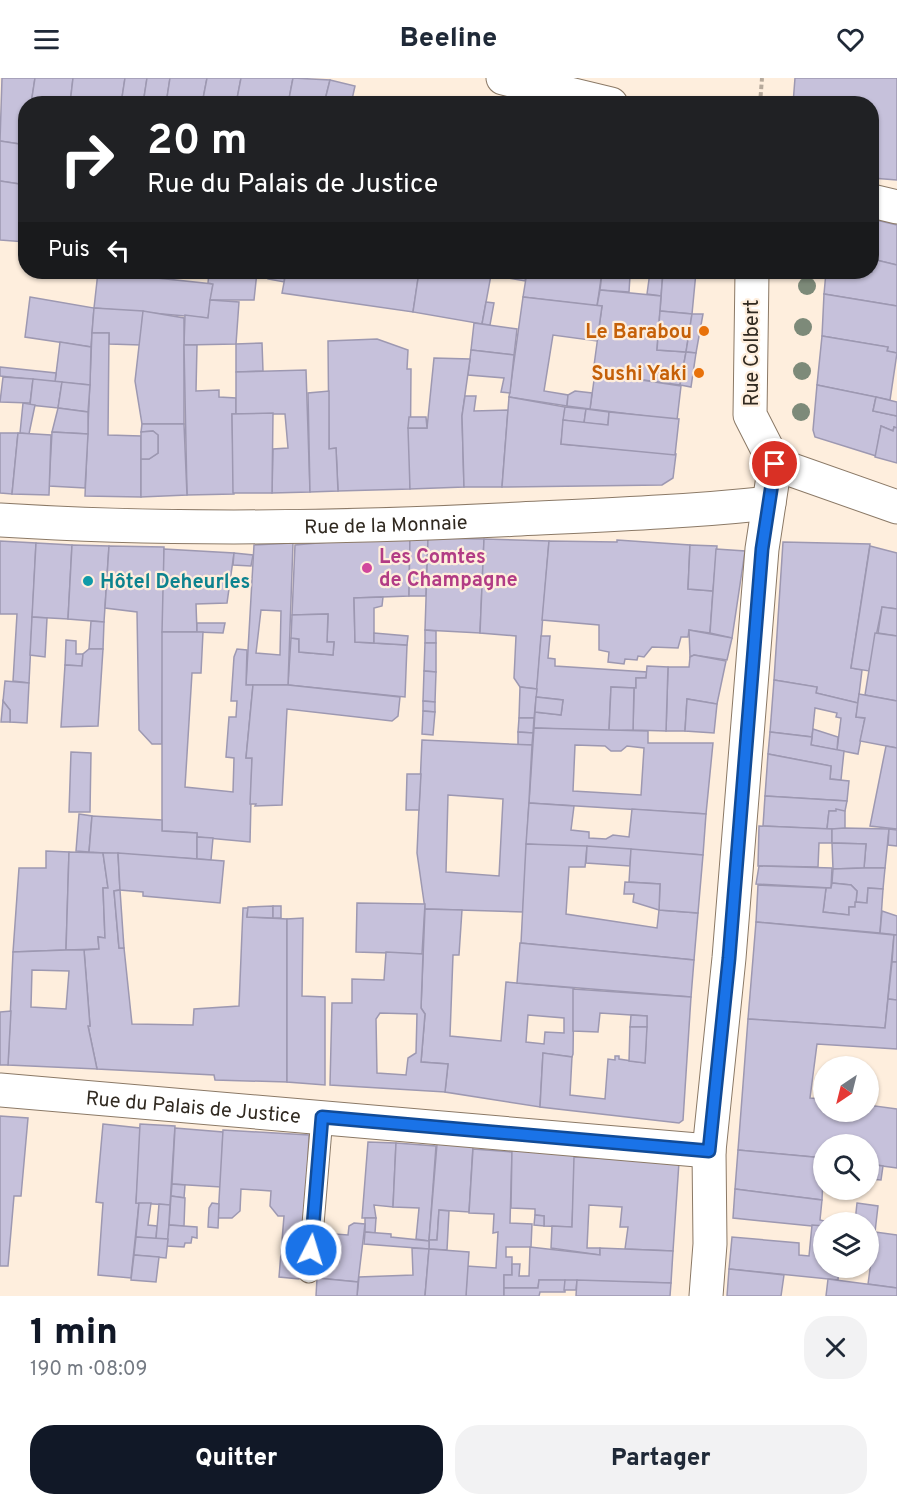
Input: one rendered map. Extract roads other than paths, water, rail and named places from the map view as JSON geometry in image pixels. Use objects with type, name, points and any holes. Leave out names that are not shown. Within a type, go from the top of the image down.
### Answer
[{"type":"street","points":[[503,78],[578,96]]},
{"type":"street","points":[[879,203],[897,207]]},
{"type":"street","name":"Rue Colbert","points":[[752,279],[750,415],[775,464]]},
{"type":"street","points":[[706,1296],[710,1244],[709,1151],[729,958],[762,549],[775,464],[897,507]]},
{"type":"street","name":"Rue de la Monnaie","points":[[0,520],[100,526],[393,526],[701,510],[769,503]]},
{"type":"street","name":"Rue du Palais de Justice","points":[[0,1090],[709,1151]]},
{"type":"lane","points":[[309,1272],[322,1117]]},
{"type":"place","name":"Le Barabou","points":[[704,331]]},
{"type":"place","name":"Sushi Yaki","points":[[699,373]]},
{"type":"place","name":"Les Comtes de Champagne","points":[[367,568]]},
{"type":"place","name":"Hôtel Deheurles","points":[[88,581]]}]
